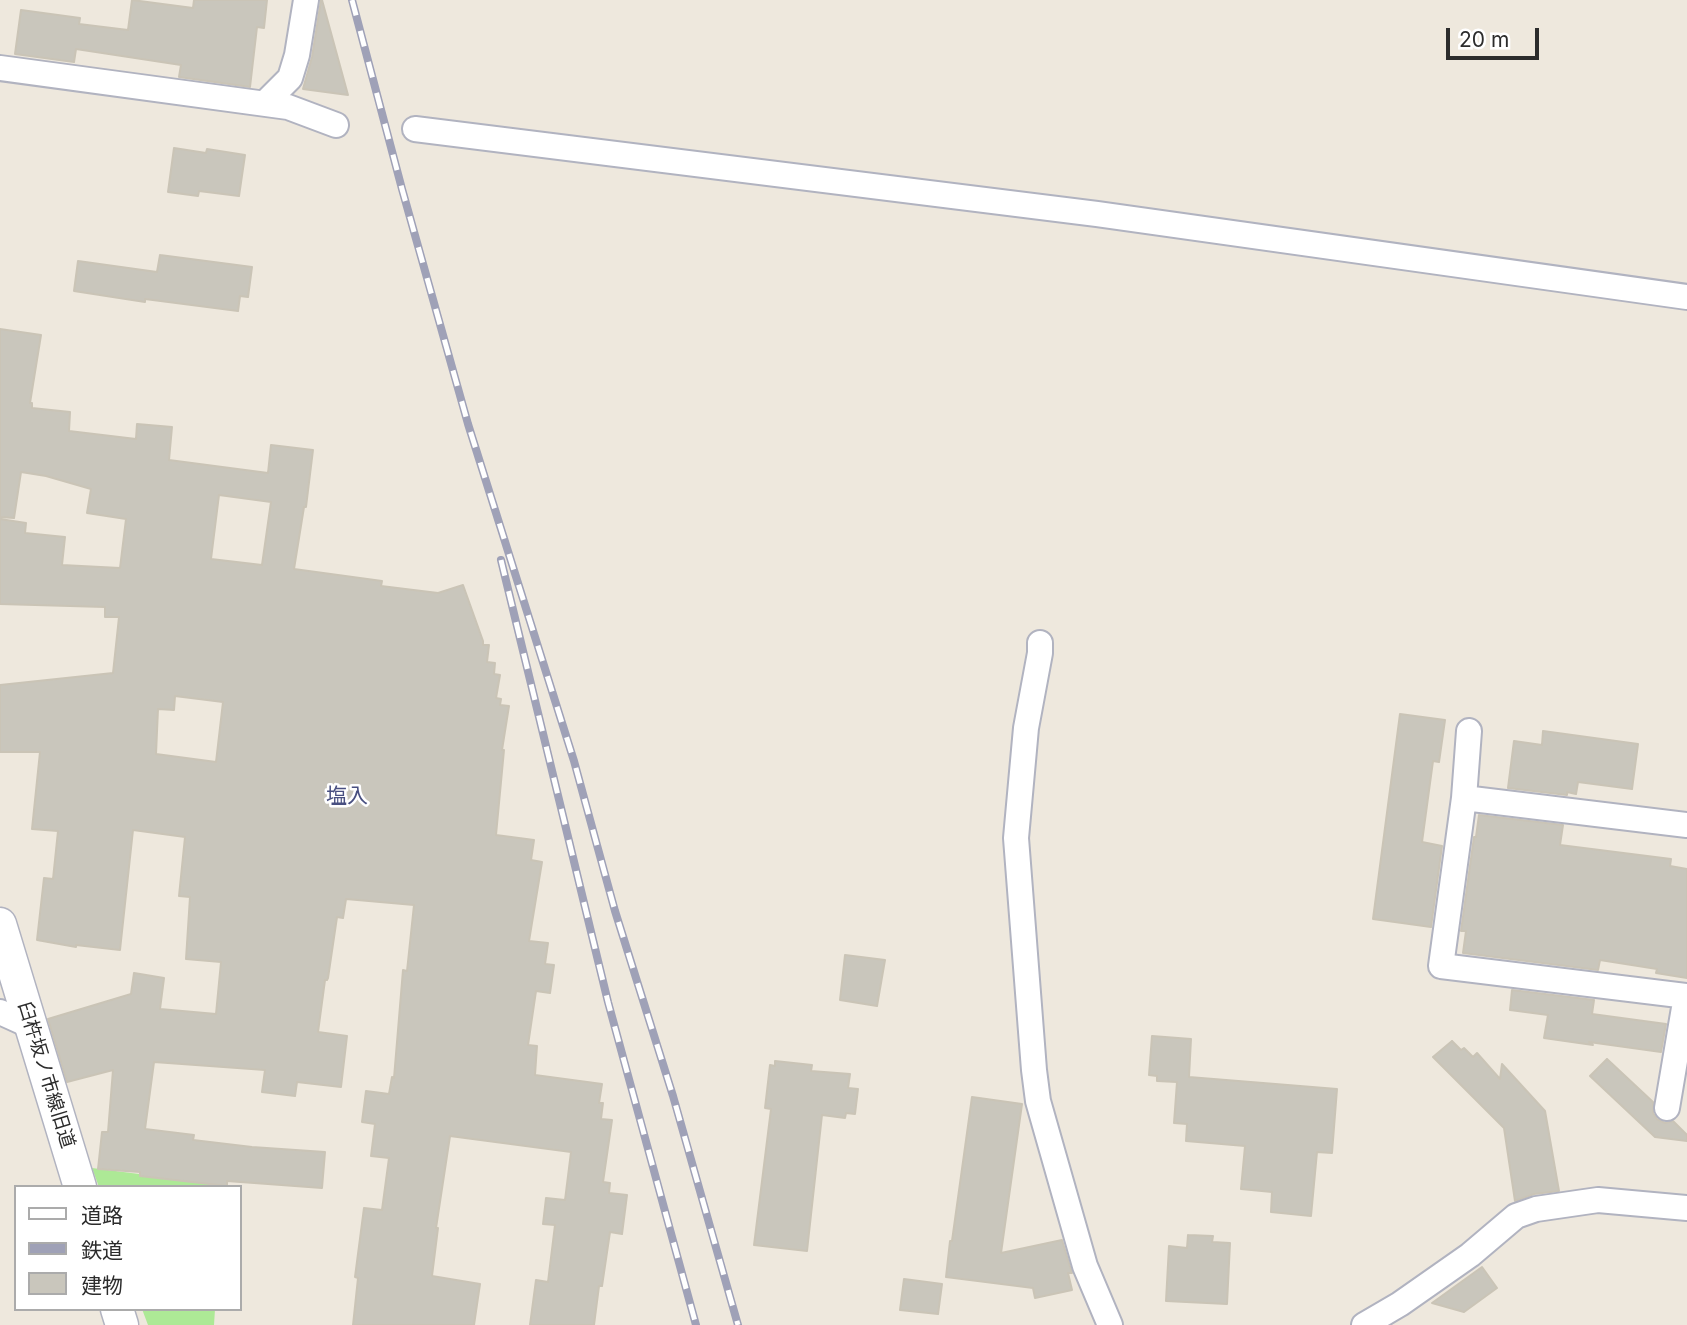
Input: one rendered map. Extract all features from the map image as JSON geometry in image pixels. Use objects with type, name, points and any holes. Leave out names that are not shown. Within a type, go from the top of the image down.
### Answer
[{"type":"street","points":[[265,103],[290,78],[297,55],[306,0]]},
{"type":"street","points":[[0,68],[265,103],[288,107],[336,125]]},
{"type":"street","points":[[415,129],[1097,214],[1687,297]]},
{"type":"street","points":[[1040,643],[1026,728],[1016,838],[1034,1070],[1038,1101],[1085,1266],[1110,1325]]},
{"type":"street","points":[[1469,731],[1464,798],[1441,966],[1686,996],[1667,1108]]},
{"type":"street","points":[[1464,798],[1687,825]]},
{"type":"street","name":"臼杵坂ノ市線旧道","points":[[0,924],[79,1185]]},
{"type":"street","points":[[0,1012],[31,1026]]},
{"type":"street","points":[[1364,1325],[1400,1304],[1470,1255],[1516,1216],[1536,1209],[1598,1200],[1687,1208]]},
{"type":"green space","points":[[92,1168],[225,1185],[98,1185]]},
{"type":"green space","points":[[143,1311],[215,1311],[214,1325],[148,1325]]},
{"type":"building","points":[[132,0],[193,8],[194,0],[267,0],[264,28],[257,27],[250,87],[179,77],[181,65],[76,49],[74,62],[15,54],[21,10],[80,18],[79,24],[128,30]]},
{"type":"building","points":[[321,0],[348,95],[303,89],[312,57]]},
{"type":"building","points":[[174,148],[206,153],[207,149],[245,155],[239,196],[199,191],[198,196],[168,192]]},
{"type":"building","points":[[160,255],[252,267],[248,297],[240,296],[238,311],[145,299],[145,302],[74,291],[78,261],[157,272]]},
{"type":"building","points":[[0,329],[41,335],[30,403],[32,408],[70,412],[69,431],[136,439],[137,424],[172,427],[169,460],[268,473],[271,445],[313,450],[294,569],[382,581],[381,586],[438,593],[463,585],[483,645],[489,645],[487,662],[495,663],[494,674],[500,675],[496,698],[501,699],[500,705],[509,706],[502,750],[496,835],[534,840],[531,860],[542,862],[529,941],[548,943],[545,964],[554,965],[550,993],[536,991],[528,1045],[537,1046],[535,1075],[602,1084],[599,1103],[603,1103],[601,1119],[612,1120],[603,1182],[610,1183],[609,1193],[627,1195],[622,1234],[610,1232],[594,1325],[530,1325],[536,1280],[548,1282],[555,1225],[543,1224],[546,1198],[565,1200],[571,1152],[450,1136],[436,1228],[432,1276],[480,1284],[474,1325],[353,1325],[358,1278],[355,1277],[364,1208],[382,1210],[389,1158],[371,1156],[375,1124],[362,1122],[366,1091],[389,1094],[392,1077],[394,1078],[403,970],[407,971],[414,905],[346,899],[343,918],[337,917],[318,1032],[347,1036],[341,1087],[297,1082],[295,1096],[262,1092],[265,1070],[154,1062],[145,1129],[194,1135],[193,1140],[325,1152],[322,1188],[227,1181],[227,1185],[218,1185],[140,1176],[140,1172],[98,1169],[102,1132],[108,1132],[113,1070],[67,1082],[48,1019],[131,994],[134,973],[164,978],[160,1009],[216,1014],[221,962],[186,959],[190,897],[179,896],[185,837],[133,830],[120,950],[76,947],[37,940],[44,878],[53,879],[58,831],[32,829],[40,752],[0,752],[0,685],[113,673],[119,617],[105,617],[105,607],[0,604],[0,519],[26,523],[25,533],[65,537],[62,565],[120,568],[126,519],[87,513],[91,489],[21,472],[14,518],[0,517]],"holes":[[[219,495],[271,502],[262,565],[211,559]],[[175,696],[223,702],[216,762],[156,754],[158,709],[174,710]]]},
{"type":"building","points":[[1400,714],[1445,720],[1439,762],[1433,761],[1422,842],[1442,846],[1431,927],[1373,919]]},
{"type":"building","points":[[1543,731],[1638,744],[1632,789],[1578,782],[1576,794],[1567,792],[1567,795],[1508,788],[1514,741],[1542,745]]},
{"type":"building","points":[[1479,815],[1563,825],[1560,845],[1671,859],[1670,866],[1687,869],[1687,978],[1656,973],[1657,969],[1600,960],[1598,970],[1463,953],[1466,931],[1461,931]]},
{"type":"building","points":[[845,955],[885,960],[877,1006],[840,1000]]},
{"type":"building","points":[[1512,990],[1594,1000],[1592,1014],[1666,1024],[1661,1052],[1544,1038],[1548,1015],[1510,1010]]},
{"type":"building","points":[[1152,1036],[1191,1039],[1189,1077],[1337,1089],[1332,1153],[1317,1152],[1311,1216],[1271,1212],[1272,1192],[1241,1189],[1245,1146],[1186,1141],[1187,1124],[1174,1123],[1177,1082],[1157,1081],[1157,1076],[1149,1075]]},
{"type":"building","points":[[1452,1041],[1473,1057],[1477,1053],[1500,1079],[1502,1064],[1545,1111],[1559,1191],[1534,1194],[1515,1201],[1504,1128],[1433,1057]]},
{"type":"building","points":[[1607,1059],[1653,1102],[1653,1113],[1657,1119],[1665,1123],[1673,1121],[1687,1135],[1687,1141],[1655,1137],[1590,1076]]},
{"type":"building","points":[[775,1061],[812,1065],[811,1071],[850,1074],[848,1088],[858,1089],[855,1114],[846,1113],[845,1118],[822,1115],[807,1251],[754,1245],[771,1109],[765,1108],[770,1065],[775,1066]]},
{"type":"building","points":[[972,1097],[1022,1104],[1001,1253],[1062,1240],[1072,1273],[1068,1273],[1072,1290],[1035,1298],[1033,1288],[946,1277]]},
{"type":"building","points":[[1188,1235],[1213,1236],[1212,1242],[1230,1243],[1227,1304],[1166,1301],[1169,1246],[1187,1248]]},
{"type":"building","points":[[1482,1267],[1497,1288],[1464,1312],[1432,1303]]},
{"type":"building","points":[[904,1279],[942,1284],[938,1314],[900,1310]]},
{"type":"railway","points":[[352,0],[468,424],[574,761],[615,911],[673,1096],[738,1325]]},
{"type":"railway","points":[[501,560],[608,1002],[696,1325]]},
{"type":"district","name":"塩入","points":[[347,797]]}]
